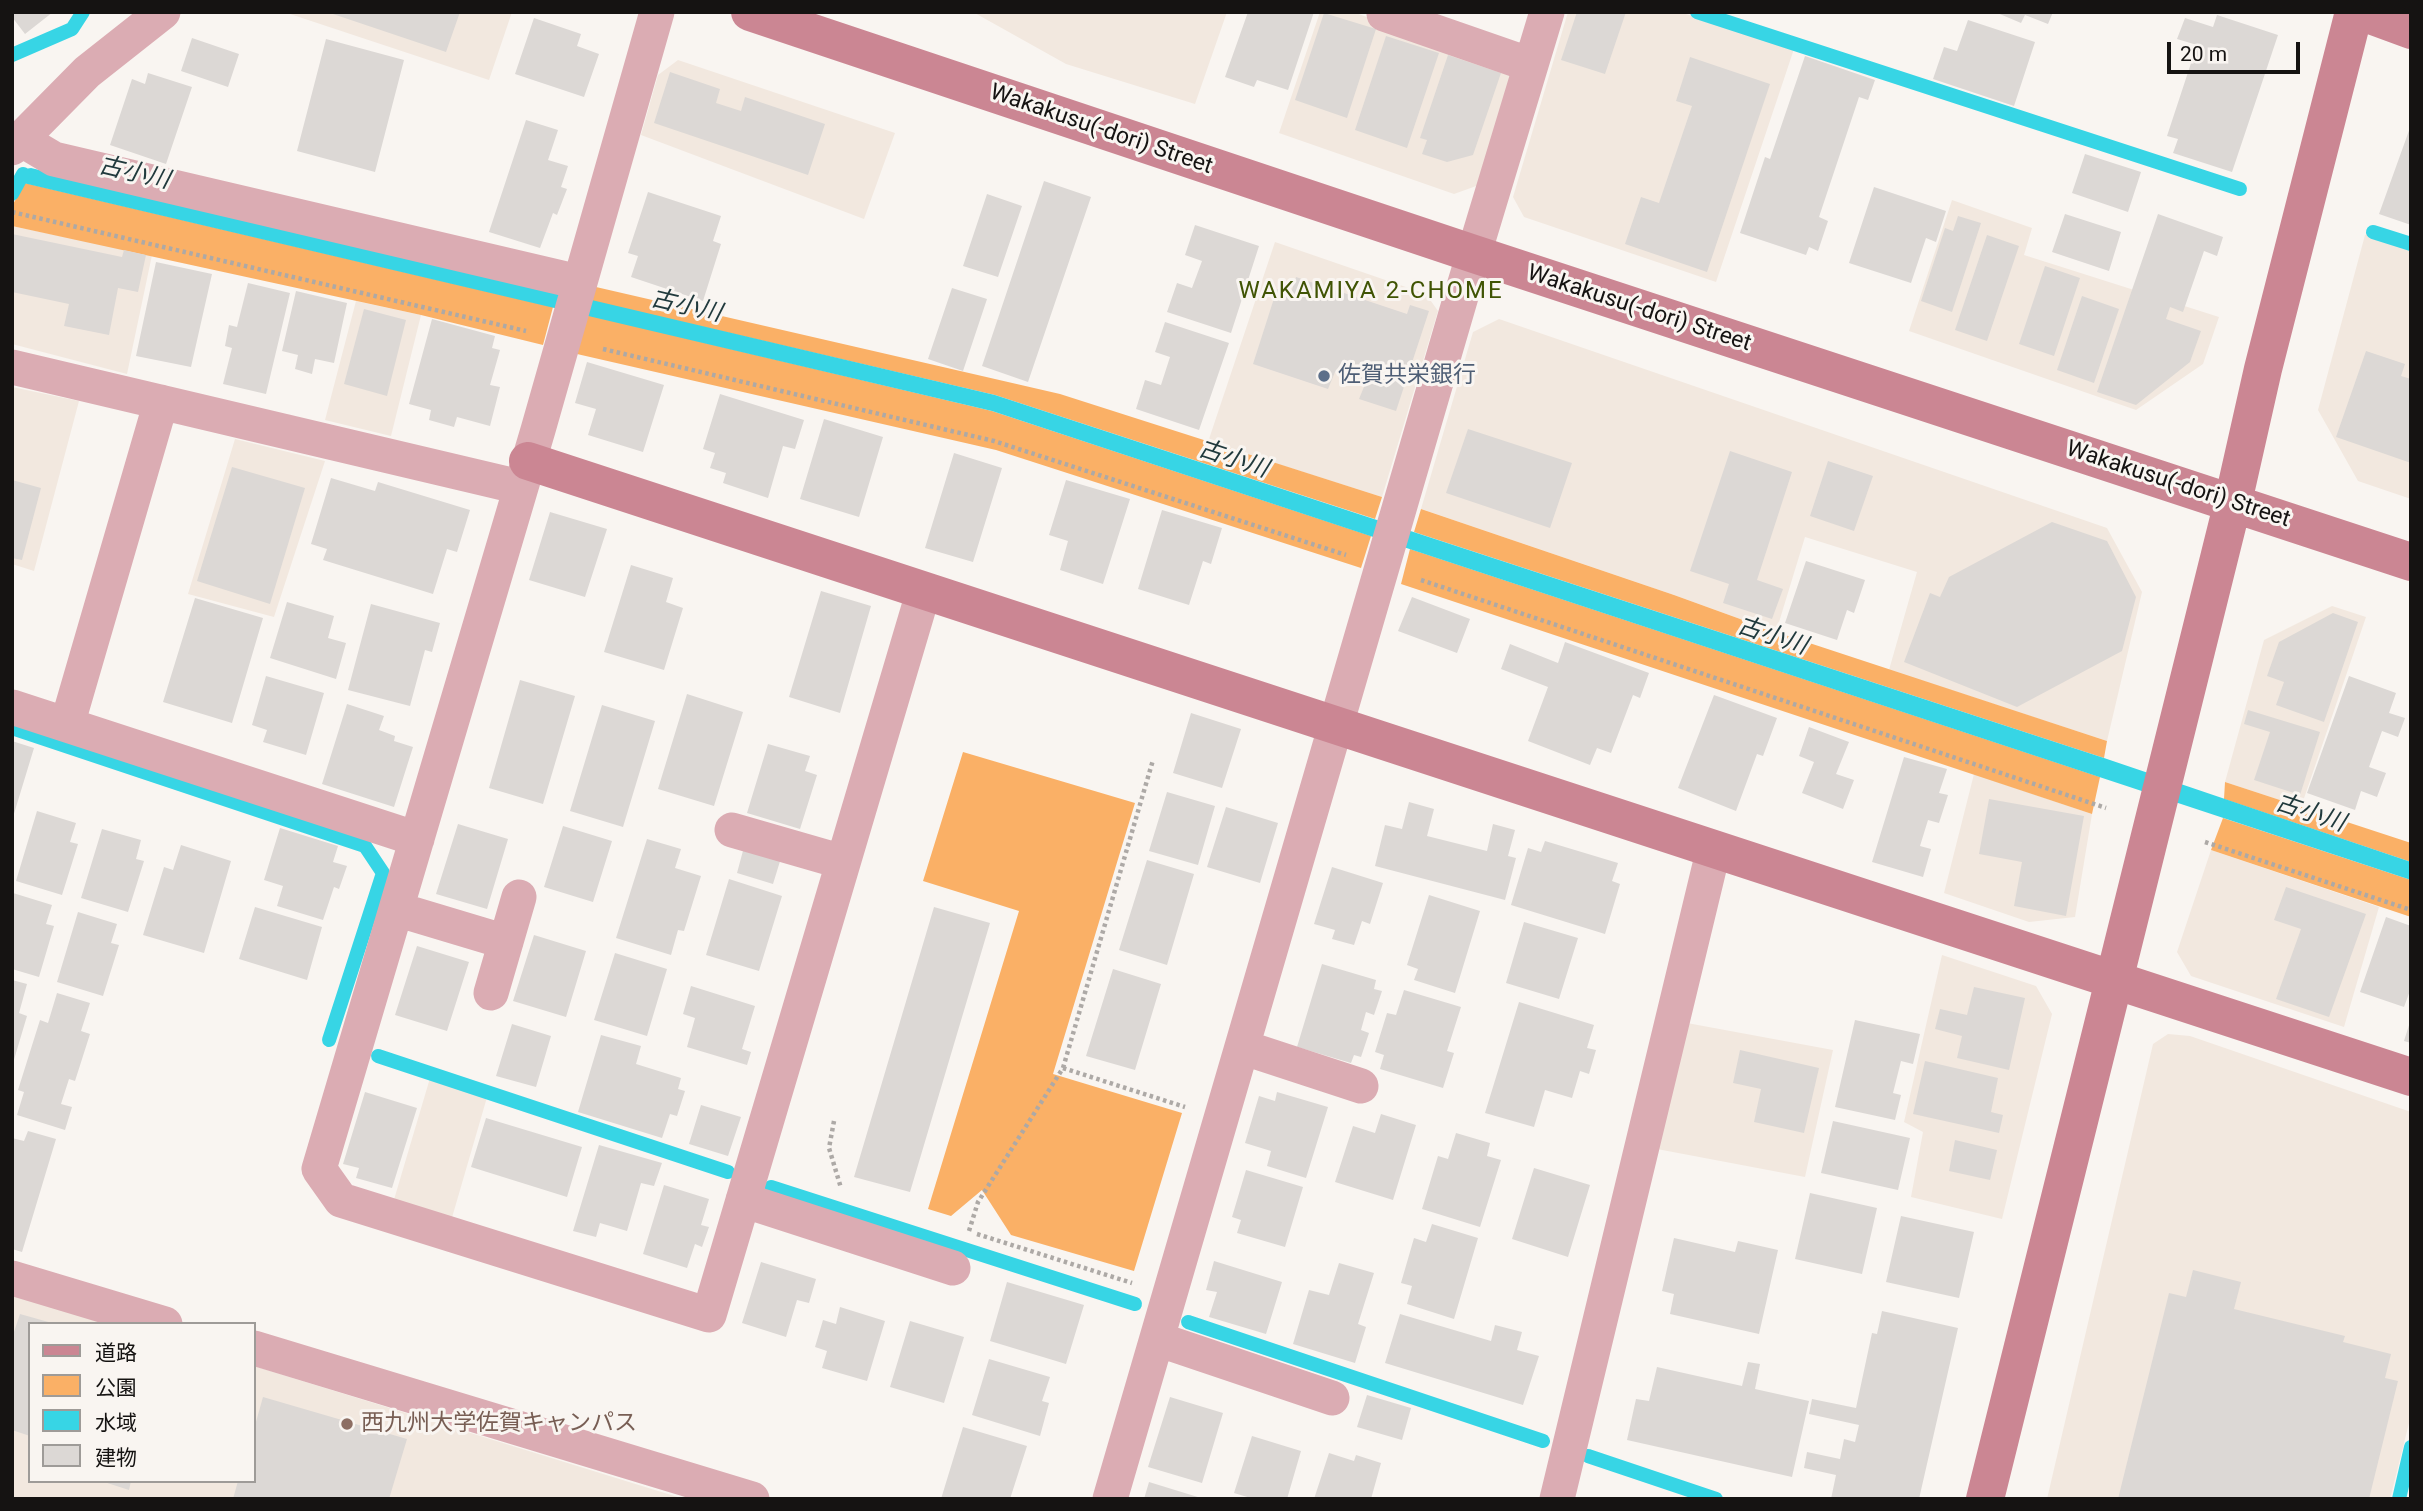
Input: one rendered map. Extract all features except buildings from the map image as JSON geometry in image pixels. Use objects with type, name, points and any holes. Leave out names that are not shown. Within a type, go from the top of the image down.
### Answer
[{"type":"street","points":[[163,12],[87,72],[17,144],[54,159],[579,282]]},
{"type":"street","points":[[657,12],[319,1169],[341,1200],[709,1315],[924,590]]},
{"type":"street","name":"Wakakusu(-dori) Street","points":[[750,12],[1474,254],[2411,562]]},
{"type":"street","points":[[1110,1499],[1547,12]]},
{"type":"street","points":[[1985,1499],[2156,815],[2263,369],[2354,12]]},
{"type":"street","points":[[2362,12],[2411,30]]},
{"type":"street","points":[[1384,14],[1531,65]]},
{"type":"street","points":[[12,368],[161,402],[524,474],[924,590],[2411,1077]]},
{"type":"street","points":[[67,725],[161,402]]},
{"type":"street","points":[[12,707],[417,839]]},
{"type":"street","points":[[732,830],[843,862]]},
{"type":"street","points":[[1557,1499],[1714,848]]},
{"type":"street","points":[[491,993],[519,897]]},
{"type":"street","points":[[396,909],[506,942]]},
{"type":"street","points":[[1242,1047],[1361,1086]]},
{"type":"street","points":[[743,1200],[953,1268]]},
{"type":"street","points":[[12,1278],[157,1322]]},
{"type":"street","points":[[1157,1339],[1332,1398]]},
{"type":"street","points":[[256,1349],[752,1499]]},
{"type":"path","points":[[12,212],[565,332],[994,441],[1385,561],[2106,808]]},
{"type":"path","points":[[969,1232],[978,1202],[1063,1068],[1153,760]]},
{"type":"path","points":[[2205,842],[2411,910]]},
{"type":"path","points":[[1063,1068],[1190,1109]]},
{"type":"path","points":[[834,1122],[829,1148],[842,1192]]},
{"type":"path","points":[[957,1228],[1170,1295]]},
{"type":"shaded area","points":[[284,12],[512,12],[489,80]]},
{"type":"shaded area","points":[[973,12],[1227,12],[1195,104],[1066,64]]},
{"type":"shaded area","points":[[1320,12],[1353,12],[1514,70],[1479,185],[1454,194],[1279,133]]},
{"type":"shaded area","points":[[1568,12],[1680,12],[1794,49],[1716,282],[1524,217],[1513,197]]},
{"type":"shaded area","points":[[678,60],[895,133],[864,219],[641,135],[658,75]]},
{"type":"shaded area","points":[[1952,200],[2032,228],[2024,255],[2219,317],[2203,364],[2136,410],[1909,331]]},
{"type":"shaded area","points":[[12,226],[152,255],[127,374],[12,344]]},
{"type":"shaded area","points":[[2373,232],[2411,245],[2411,499],[2358,481],[2318,410],[2365,235]]},
{"type":"shaded area","name":"佐賀共栄銀行","points":[[1275,242],[1426,294],[1438,311],[1382,497],[1208,442]]},
{"type":"shaded area","points":[[356,301],[421,315],[391,436],[325,420]]},
{"type":"shaded area","points":[[1499,319],[2107,528],[2142,592],[2107,741],[1889,670],[1917,572],[1805,537],[1776,632],[1421,509],[1473,332]]},
{"type":"shaded area","points":[[12,387],[79,401],[34,571],[12,564]]},
{"type":"shaded area","points":[[235,439],[325,461],[274,617],[188,594]]},
{"type":"shaded area","points":[[2332,606],[2366,617],[2301,807],[2225,782],[2264,640]]},
{"type":"shaded area","points":[[1974,774],[2092,814],[2075,917],[2029,922],[1944,893]]},
{"type":"shaded area","points":[[2211,850],[2379,907],[2344,1027],[2191,976],[2177,952]]},
{"type":"shaded area","points":[[1942,955],[2036,986],[2052,1014],[2002,1219],[1911,1197],[1923,1132],[1904,1122]]},
{"type":"shaded area","points":[[1687,1023],[1833,1050],[1805,1177],[1657,1149]]},
{"type":"shaded area","points":[[2168,1034],[2190,1036],[2411,1112],[2411,1415],[2390,1499],[2047,1499],[2153,1044]]},
{"type":"shaded area","points":[[433,1068],[490,1087],[451,1221],[393,1203]]},
{"type":"shaded area","name":"西九州大学佐賀キャンパス","points":[[12,1291],[112,1322],[28,1322],[28,1483],[256,1483],[256,1367],[684,1499],[12,1499]]},
{"type":"green space","points":[[25,183],[553,307],[543,345],[421,315],[12,226],[12,206]]},
{"type":"green space","points":[[596,287],[1060,394],[1382,497],[1375,519],[995,395],[592,301]]},
{"type":"green space","points":[[588,315],[992,411],[1371,536],[1361,568],[996,450],[577,354]]},
{"type":"green space","points":[[1421,509],[1776,632],[2107,741],[2104,758],[1414,532]]},
{"type":"green space","points":[[1410,549],[2100,777],[2092,814],[1401,584]]},
{"type":"green space","points":[[963,752],[1135,803],[1053,1074],[1182,1113],[1134,1271],[1011,1235],[982,1190],[951,1216],[928,1209],[1019,911],[923,881]]},
{"type":"green space","points":[[2225,782],[2411,843],[2411,862],[2224,799]]},
{"type":"green space","points":[[2223,818],[2411,880],[2411,917],[2211,850]]},
{"type":"water","points":[[31,168],[995,395],[2104,758],[2411,862],[2411,880],[992,411],[19,182],[19,170]]},
{"type":"waterway","points":[[12,55],[72,29],[83,12]]},
{"type":"waterway","points":[[1697,12],[2240,189]]},
{"type":"waterway","points":[[12,194],[23,174]]},
{"type":"waterway","points":[[2373,232],[2411,244]]},
{"type":"waterway","points":[[12,728],[365,846],[383,873],[329,1040]]},
{"type":"waterway","points":[[378,1056],[728,1172]]},
{"type":"waterway","points":[[771,1187],[1135,1304]]},
{"type":"waterway","points":[[1188,1322],[1543,1441]]},
{"type":"waterway","points":[[2399,1499],[2411,1447]]},
{"type":"waterway","points":[[1588,1456],[1716,1499]]},
{"type":"place","name":"佐賀共栄銀行","points":[[1324,376]]},
{"type":"place","name":"西九州大学佐賀キャンパス","points":[[347,1424]]},
{"type":"district","name":"WAKAMIYA 2-CHOME","points":[[1371,292]]},
{"type":"water label","name":"古小川","points":[[134,174]]},
{"type":"water label","name":"古小川","points":[[686,307]]},
{"type":"water label","name":"古小川","points":[[1233,460]]},
{"type":"water label","name":"古小川","points":[[1772,637]]},
{"type":"water label","name":"古小川","points":[[2310,814]]}]
